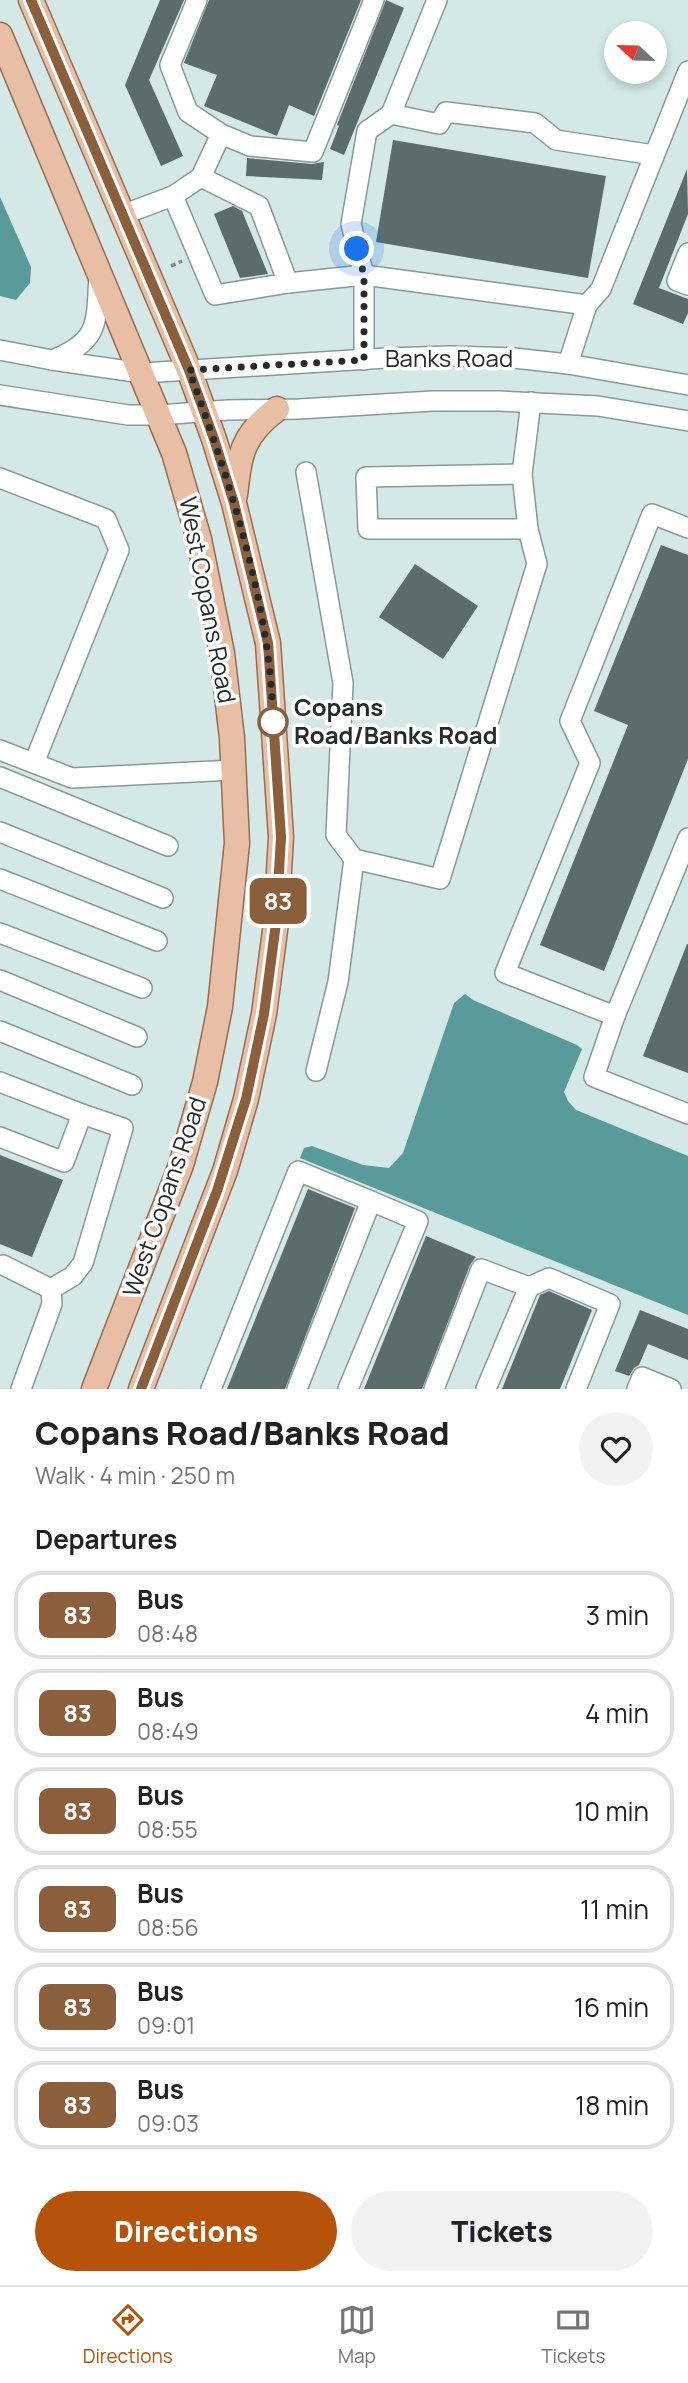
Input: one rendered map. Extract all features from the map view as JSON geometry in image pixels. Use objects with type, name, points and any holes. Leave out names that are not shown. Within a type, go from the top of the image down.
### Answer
[{"type":"main road","name":"West Copans Road","points":[[31,0],[189,370],[234,503],[268,643],[281,837],[276,923],[264,1014],[243,1111],[216,1194],[141,1389]]},
{"type":"main road","name":"West Copans Road","points":[[0,35],[174,453],[199,539],[222,653],[234,770],[237,843],[232,907],[220,1007],[205,1082],[181,1165],[94,1389]]},
{"type":"main road","points":[[234,503],[240,454],[245,442],[261,421],[277,410]]},
{"type":"street","points":[[197,0],[170,65],[188,112],[221,134],[250,146],[313,152],[374,0]]},
{"type":"street","points":[[364,360],[364,275],[351,224],[367,131],[391,114],[437,0]]},
{"type":"street","points":[[568,364],[587,305],[601,289],[688,71]]},
{"type":"street","points":[[391,114],[439,124],[446,112],[536,122],[556,140],[654,155]]},
{"type":"street","points":[[122,215],[173,196],[201,177],[221,134]]},
{"type":"street","points":[[201,177],[259,206],[288,283]]},
{"type":"street","points":[[173,196],[215,295],[288,283],[364,275],[587,305]]},
{"type":"street","points":[[688,253],[677,281],[688,285]]},
{"type":"street","points":[[52,360],[69,354],[90,337],[97,311],[99,270]]},
{"type":"street","name":"Banks Road","points":[[0,350],[142,373],[450,356],[514,358],[568,364],[688,385]]},
{"type":"street","name":"Banks Road","points":[[0,395],[128,415],[433,401],[531,402],[598,407],[688,421]]},
{"type":"street","points":[[306,471],[343,683],[336,835],[354,859],[440,879],[537,564],[528,529],[523,474],[531,402]]},
{"type":"street","points":[[523,474],[366,477],[368,529],[528,529]]},
{"type":"street","points":[[0,478],[106,519],[119,550],[34,763]]},
{"type":"street","points":[[615,1016],[505,973],[590,763],[570,721],[652,514],[688,528]]},
{"type":"street","points":[[0,750],[72,778],[234,770]]},
{"type":"street","points":[[0,777],[168,846]]},
{"type":"street","points":[[0,832],[163,898]]},
{"type":"street","points":[[688,838],[615,1016],[594,1077],[688,1114]]},
{"type":"street","points":[[316,1072],[338,982],[354,859]]},
{"type":"street","points":[[0,879],[157,941]]},
{"type":"street","points":[[0,933],[142,988]]},
{"type":"street","points":[[0,980],[137,1037]]},
{"type":"street","points":[[0,1031],[132,1085]]},
{"type":"street","points":[[0,1082],[123,1128],[83,1263],[74,1276],[51,1289]]},
{"type":"street","points":[[0,1138],[64,1162],[82,1114]]},
{"type":"street","points":[[211,1389],[298,1171],[418,1221],[348,1389]]},
{"type":"street","points":[[297,1389],[370,1201]]},
{"type":"street","points":[[1,1268],[51,1289]]},
{"type":"street","points":[[433,1389],[481,1269],[529,1287]]},
{"type":"street","points":[[486,1389],[529,1287],[549,1278],[610,1304],[576,1389]]},
{"type":"street","points":[[21,1389],[52,1304],[51,1289]]},
{"type":"street","points":[[638,1389],[642,1377],[671,1389]]},
{"type":"path","points":[[171,266],[186,260]]},
{"type":"water","points":[[0,197],[31,267],[30,283],[16,300],[0,296]]},
{"type":"water","points":[[465,994],[582,1049],[564,1092],[576,1110],[688,1156],[688,1315],[300,1158],[304,1148],[312,1146],[363,1165],[389,1168],[403,1153],[454,1003]]},
{"type":"building","points":[[160,0],[184,0],[149,80],[183,156],[161,166],[125,85]]},
{"type":"building","points":[[209,0],[361,0],[314,116],[289,105],[277,136],[204,106],[217,75],[184,63]]},
{"type":"building","points":[[386,0],[404,8],[344,155],[330,149]]},
{"type":"building","points":[[393,140],[606,176],[588,278],[376,242]]},
{"type":"building","points":[[247,158],[312,164],[324,162],[322,180],[246,176]]},
{"type":"building","points":[[687,169],[688,214],[659,288],[688,299],[688,313],[683,324],[633,304]]},
{"type":"building","points":[[233,206],[242,211],[268,274],[240,278],[214,214]]},
{"type":"building","points":[[661,545],[688,555],[688,759],[604,971],[540,945],[628,725],[594,711]]},
{"type":"building","points":[[415,564],[478,606],[443,659],[379,617]]},
{"type":"building","points":[[688,944],[688,1073],[643,1056]]},
{"type":"building","points":[[0,1155],[63,1180],[32,1257],[0,1244]]},
{"type":"building","points":[[308,1189],[355,1208],[285,1389],[227,1389]]},
{"type":"building","points":[[426,1236],[476,1257],[470,1265],[422,1389],[364,1389]]},
{"type":"building","points":[[549,1291],[592,1310],[560,1389],[502,1389],[540,1295]]},
{"type":"building","points":[[640,1310],[688,1329],[688,1360],[648,1344],[639,1365],[629,1376],[615,1371]]},
{"type":"bus line","name":"83","points":[[31,0],[189,370],[234,503],[268,643],[281,837],[276,923],[264,1014],[246,1099],[225,1171],[141,1389]]},
{"type":"place","name":"Copans Road/Banks Road","points":[[273,722]]},
{"type":"route","points":[[273,722],[268,643],[234,503],[189,370],[364,360],[364,275],[357,249]]}]
